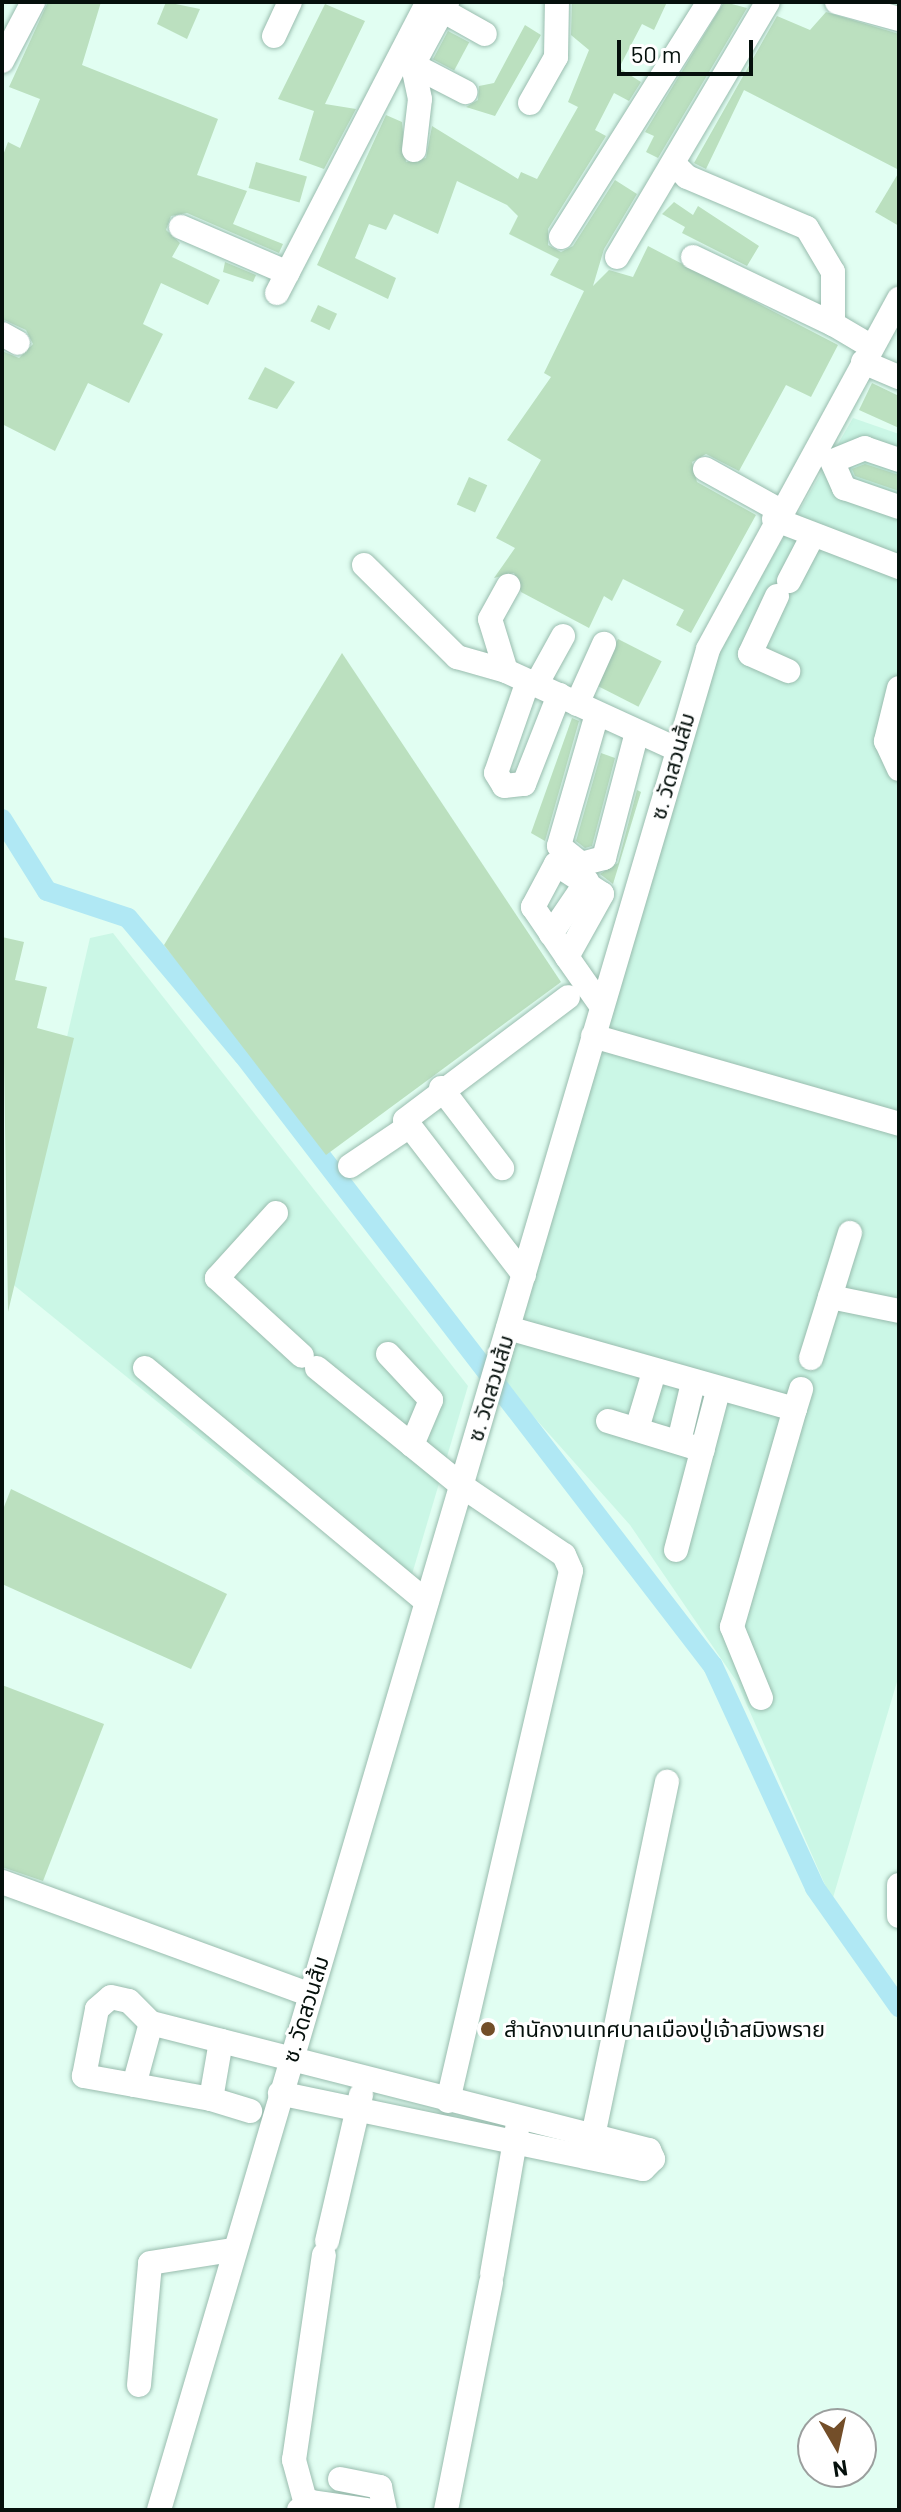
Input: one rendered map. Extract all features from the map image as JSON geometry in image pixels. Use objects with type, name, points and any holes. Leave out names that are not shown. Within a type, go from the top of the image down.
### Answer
[{"type":"street","points":[[2,61],[11,21],[33,2]]},
{"type":"street","points":[[274,36],[290,2]]},
{"type":"street","points":[[530,103],[556,57],[557,2]]},
{"type":"street","points":[[561,237],[709,2]]},
{"type":"street","points":[[617,257],[768,2]]},
{"type":"street","points":[[837,2],[899,19]]},
{"type":"street","points":[[439,5],[485,34]]},
{"type":"street","points":[[414,150],[420,99],[413,65],[439,5]]},
{"type":"street","points":[[181,227],[282,283],[439,5]]},
{"type":"street","points":[[413,65],[465,92]]},
{"type":"street","points":[[674,164],[687,177],[807,228],[833,272],[833,324]]},
{"type":"street","points":[[693,257],[833,324],[899,377]]},
{"type":"street","name":"ซ. วัดสวนส้ม","points":[[159,2510],[232,2250],[462,1486],[676,749],[708,649],[777,515],[822,456],[868,355],[899,299]]},
{"type":"street","points":[[899,460],[865,448],[822,456],[844,488],[899,507]]},
{"type":"street","points":[[705,469],[812,537],[899,567]]},
{"type":"street","points":[[788,671],[750,654],[812,537]]},
{"type":"street","points":[[364,565],[457,657],[524,679],[676,749]]},
{"type":"street","points":[[508,586],[490,619],[524,679]]},
{"type":"street","points":[[563,636],[524,679],[496,773],[504,786],[524,784],[578,704],[604,644]]},
{"type":"street","points":[[899,688],[886,741],[899,769]]},
{"type":"street","points":[[578,704],[559,846],[581,864],[604,858],[637,732]]},
{"type":"street","points":[[567,957],[602,894],[587,881],[552,866],[532,903],[551,934],[567,957],[602,1007]]},
{"type":"street","points":[[551,934],[587,881]]},
{"type":"street","points":[[524,1275],[408,1127],[407,1113],[568,997]]},
{"type":"street","points":[[593,1036],[899,1124]]},
{"type":"street","points":[[441,1088],[502,1168]]},
{"type":"street","points":[[350,1166],[408,1127]]},
{"type":"street","points":[[276,1213],[217,1278],[310,1362],[462,1486],[564,1555],[572,1585],[448,2101]]},
{"type":"street","points":[[811,1358],[850,1233]]},
{"type":"street","points":[[830,1297],[899,1311]]},
{"type":"street","points":[[508,1328],[718,1391],[798,1399],[732,1627],[761,1698]]},
{"type":"street","points":[[388,1354],[431,1400],[412,1445]]},
{"type":"street","points":[[145,1368],[427,1602]]},
{"type":"street","points":[[639,1422],[654,1372]]},
{"type":"street","points":[[681,1433],[693,1383]]},
{"type":"street","points":[[676,1550],[718,1391]]},
{"type":"street","points":[[608,1421],[703,1450]]},
{"type":"street","points":[[593,2136],[667,1782]]},
{"type":"street","points":[[2,1882],[310,1995]]},
{"type":"street","points":[[250,2111],[211,2099],[84,2076],[97,2009],[119,1998],[151,2023],[289,2063],[448,2101],[517,2130],[651,2167],[649,2150],[593,2136],[517,2130],[357,2109],[280,2093]]},
{"type":"street","points":[[134,2085],[151,2023]]},
{"type":"street","points":[[211,2099],[221,2041]]},
{"type":"street","points":[[365,2082],[326,2248],[294,2460],[302,2507],[367,2510]]},
{"type":"street","points":[[446,2510],[492,2278],[517,2130]]},
{"type":"street","points":[[139,2385],[150,2263],[232,2250]]},
{"type":"street","points":[[340,2479],[380,2487],[385,2510]]},
{"type":"shaded area","points":[[853,418],[899,434],[899,1675],[832,1901],[737,1682],[630,1525],[503,1382],[702,679]]},
{"type":"shaded area","points":[[113,933],[468,1386],[407,1591],[256,1482],[10,1282],[90,938]]},
{"type":"building","points":[[48,2],[101,2],[82,65],[218,119],[197,175],[247,191],[233,224],[283,244],[279,253],[187,213],[171,216],[166,230],[180,243],[172,257],[220,280],[208,305],[161,283],[143,324],[163,334],[129,403],[88,383],[55,451],[2,424],[2,351],[19,358],[33,344],[26,330],[2,319],[2,158],[8,142],[20,148],[40,99],[9,87]]},
{"type":"building","points":[[166,2],[200,9],[187,39],[157,24]]},
{"type":"building","points":[[572,2],[667,2],[654,30],[642,24],[619,68],[641,82],[629,101],[614,93],[595,130],[606,136],[548,229],[548,245],[561,252],[573,246],[615,180],[637,194],[604,249],[593,286],[609,270],[633,277],[648,246],[838,345],[811,397],[786,385],[739,471],[706,454],[692,462],[697,482],[756,515],[691,633],[676,625],[684,610],[623,579],[612,601],[604,596],[589,628],[521,592],[514,573],[494,578],[515,548],[496,538],[541,460],[507,440],[551,377],[544,373],[584,291],[550,275],[559,259],[509,234],[518,216],[507,205],[457,181],[438,234],[394,214],[386,230],[369,224],[355,258],[396,278],[388,299],[317,265],[386,115],[402,122],[406,162],[426,158],[432,126],[518,179],[521,172],[537,179],[578,107],[568,102],[589,50],[571,35]]},
{"type":"building","points":[[724,2],[747,8],[658,158],[646,152],[654,136],[645,132]]},
{"type":"building","points":[[325,4],[365,21],[325,104],[356,109],[324,169],[299,160],[314,111],[278,99]]},
{"type":"building","points":[[826,12],[899,34],[899,170],[744,90],[706,169],[694,163],[777,16],[810,30]]},
{"type":"building","points":[[525,25],[541,35],[495,116],[466,107],[478,100],[479,86],[494,83]]},
{"type":"building","points":[[448,31],[469,42],[454,71],[433,59]]},
{"type":"building","points":[[256,162],[307,177],[300,203],[249,188]]},
{"type":"building","points":[[899,172],[899,226],[875,212]]},
{"type":"building","points":[[674,202],[693,215],[698,206],[759,246],[747,266],[682,233],[685,227],[662,214]]},
{"type":"building","points":[[225,262],[256,275],[253,282],[223,272]]},
{"type":"building","points":[[318,305],[337,314],[329,330],[310,321]]},
{"type":"building","points":[[265,367],[295,382],[277,409],[248,399]]},
{"type":"building","points":[[872,383],[899,396],[899,428],[859,410]]},
{"type":"building","points":[[865,464],[899,475],[899,491],[855,476],[852,469]]},
{"type":"building","points":[[469,477],[487,485],[475,513],[457,504]]},
{"type":"building","points":[[618,639],[662,661],[639,707],[595,684]]},
{"type":"building","points":[[342,653],[561,982],[326,1155],[164,945]]},
{"type":"building","points":[[572,718],[579,721],[545,841],[531,833]]},
{"type":"building","points":[[601,753],[615,758],[592,846],[585,848],[576,841]]},
{"type":"building","points":[[637,790],[641,792],[613,884],[600,874],[618,863]]},
{"type":"building","points":[[2,937],[24,942],[15,980],[47,987],[37,1028],[74,1038],[8,1312]]},
{"type":"building","points":[[11,1489],[227,1594],[191,1669],[2,1584],[2,1512]]},
{"type":"building","points":[[2,1685],[104,1724],[43,1881],[2,1867]]},
{"type":"waterway","points":[[2,819],[47,891],[128,918],[244,1056],[713,1666],[815,1888],[899,2007]]},
{"type":"place","name":"สำนักงานเทศบาลเมืองปู่เจ้าสมิงพราย","points":[[488,2029]]}]
